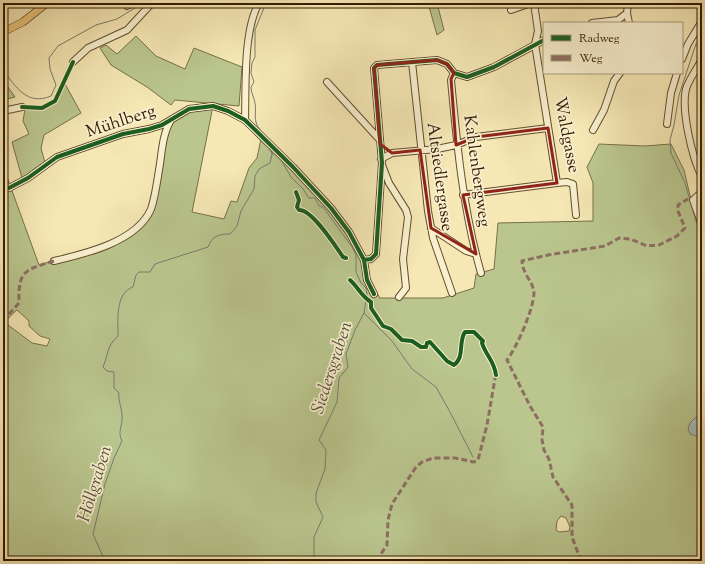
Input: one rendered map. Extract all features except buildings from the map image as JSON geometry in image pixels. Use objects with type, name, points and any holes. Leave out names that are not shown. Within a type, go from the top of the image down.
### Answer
[{"type":"main road","points":[[3,32],[23,22],[47,3]]},
{"type":"street","points":[[73,62],[88,48],[127,30],[152,3]]},
{"type":"street","points":[[259,3],[255,9],[249,35],[245,120],[331,208],[349,232],[364,260],[367,280],[374,294]]},
{"type":"street","points":[[511,10],[530,3]]},
{"type":"street","name":"Waldgasse","points":[[534,3],[538,31],[535,44],[542,72],[548,128],[558,183],[567,182],[573,184],[576,215]]},
{"type":"street","points":[[628,3],[627,13],[629,22]]},
{"type":"street","points":[[601,22],[618,20],[627,13]]},
{"type":"street","points":[[683,56],[688,44],[702,21]]},
{"type":"street","points":[[364,260],[371,259],[376,254],[381,161],[374,68],[377,65],[443,61],[454,73],[466,77],[525,52],[535,44],[543,40]]},
{"type":"street","points":[[702,59],[689,82],[685,98],[692,151],[702,177]]},
{"type":"street","name":"Altsiedlergasse","points":[[412,62],[420,150],[431,228],[452,294]]},
{"type":"street","name":"Kahlenbergweg","points":[[454,73],[451,80],[456,145],[463,195],[481,273]]},
{"type":"street","points":[[593,130],[604,110],[617,74]]},
{"type":"street","points":[[667,124],[671,93],[677,74]]},
{"type":"street","points":[[327,82],[379,141],[392,153]]},
{"type":"street","name":"Mühlberg","points":[[9,188],[28,178],[57,157],[123,134],[149,129],[172,119],[189,109],[212,106],[228,111],[245,120]]},
{"type":"street","points":[[3,111],[22,107]]},
{"type":"street","points":[[54,261],[106,247],[124,237],[147,215],[153,198],[161,151],[168,126],[172,119]]},
{"type":"street","points":[[381,161],[392,153],[438,149],[456,145],[476,137],[548,128]]},
{"type":"street","points":[[381,161],[389,183],[406,210],[408,217],[403,259],[406,288],[399,297]]},
{"type":"street","points":[[463,195],[558,183]]},
{"type":"street","points":[[702,192],[693,200],[702,225]]},
{"type":"street","points":[[431,228],[466,251],[476,254]]},
{"type":"highlighted area","points":[[437,60],[447,64],[454,73],[451,79],[456,145],[476,137],[548,128],[557,183],[463,195],[476,254],[431,228],[420,150],[392,153],[380,144],[374,68],[377,65]]},
{"type":"green space","points":[[428,3],[437,3],[444,30],[437,35]]},
{"type":"green space","points":[[136,36],[156,56],[185,69],[194,48],[242,67],[239,106],[175,100],[171,105],[147,87],[111,65],[100,48],[106,45],[117,54]]},
{"type":"green space","points":[[3,80],[15,97],[3,100]]},
{"type":"green space","points":[[65,84],[81,113],[44,135],[41,148],[45,163],[22,178],[12,142],[29,134],[23,121],[25,109],[40,110],[50,107],[56,101]]},
{"type":"green space","points":[[213,106],[192,212],[224,219],[231,201],[237,202],[249,168],[257,158],[261,139],[303,178],[348,232],[362,260],[368,279],[380,298],[443,298],[474,288],[476,274],[494,269],[498,223],[593,221],[593,183],[587,167],[599,144],[645,146],[671,144],[684,170],[691,200],[702,228],[702,561],[3,561],[3,153],[7,177],[39,265],[111,244],[136,227],[147,215],[168,126],[180,113]],"holes":[[[17,310],[29,321],[29,326],[40,336],[50,339],[47,346],[32,343],[4,322]],[[561,516],[566,518],[570,527],[569,531],[559,532],[556,530],[557,521]]]},
{"type":"water","points":[[696,417],[698,420],[697,431],[700,433],[698,437],[690,434],[688,429],[690,423]]},
{"type":"waterway","points":[[3,70],[13,83],[29,97],[35,99],[51,96],[56,85],[50,69],[49,58],[58,46],[96,25],[117,19],[143,3]]},
{"type":"waterway","name":"Siedersgraben","points":[[260,130],[255,119],[255,101],[251,91],[251,87],[254,82],[251,73],[252,63],[255,57],[255,30],[266,3]]},
{"type":"waterway","points":[[690,201],[685,183],[671,153],[670,140],[679,95],[696,44],[702,36]]},
{"type":"waterway","name":"Siedersgraben","points":[[267,145],[273,155]]},
{"type":"waterway","name":"Höllgraben","points":[[105,561],[93,534],[105,484],[122,441],[120,435],[122,413],[119,393],[114,388],[114,372],[107,371],[103,367],[111,344],[118,336],[120,301],[127,290],[133,287],[136,275],[139,272],[150,272],[155,264],[208,247],[216,236],[230,234],[237,226],[241,211],[254,189],[255,176],[259,169],[270,163],[272,154]]},
{"type":"waterway","name":"Siedersgraben","points":[[280,158],[291,177],[303,189],[309,198],[315,198],[319,206],[323,207],[352,247],[356,255],[356,272],[361,283],[366,288],[367,294],[364,313],[355,330],[346,354],[348,367],[339,378],[337,402],[319,440],[326,450],[325,469],[316,493],[316,502],[323,517],[314,537],[314,561]]},
{"type":"waterway","points":[[691,204],[696,221],[702,233]]},
{"type":"waterway","points":[[364,313],[392,341],[412,369],[436,387],[473,457]]},
{"type":"marked path","points":[[581,561],[572,537],[572,505],[553,477],[549,459],[544,450],[542,440],[543,427],[530,406],[507,360],[524,328],[533,300],[534,293],[532,285],[524,270],[522,261],[548,255],[605,246],[619,238],[630,239],[647,246],[659,245],[677,236],[685,228],[678,211],[678,205],[688,199]]},
{"type":"marked path","points":[[3,321],[19,303],[20,284],[25,273],[36,267],[54,261]]},
{"type":"marked path","points":[[376,561],[387,545],[388,520],[392,504],[416,467],[422,462],[433,458],[455,458],[474,462],[478,460],[487,425],[496,373]]},
{"type":"cycle path","points":[[364,260],[371,259],[376,254],[382,163],[374,68],[377,65],[437,60],[447,64],[454,73],[467,77],[494,67],[543,41]]},
{"type":"cycle path","points":[[22,107],[42,108],[55,101],[73,62]]},
{"type":"cycle path","points":[[9,188],[28,178],[57,157],[123,134],[162,125],[189,109],[213,106],[228,111],[245,120],[293,167],[331,208],[349,232],[364,260],[367,280],[374,294]]},
{"type":"cycle path","points":[[296,192],[299,200],[297,207],[299,210],[304,211],[317,222],[343,257],[346,258]]},
{"type":"cycle path","points":[[350,280],[371,302],[371,308],[383,326],[391,329],[402,340],[412,341],[421,347],[426,347],[427,343],[430,342],[447,361],[454,365],[459,358],[465,332],[474,332],[483,341],[482,343],[494,366],[496,375]]}]
